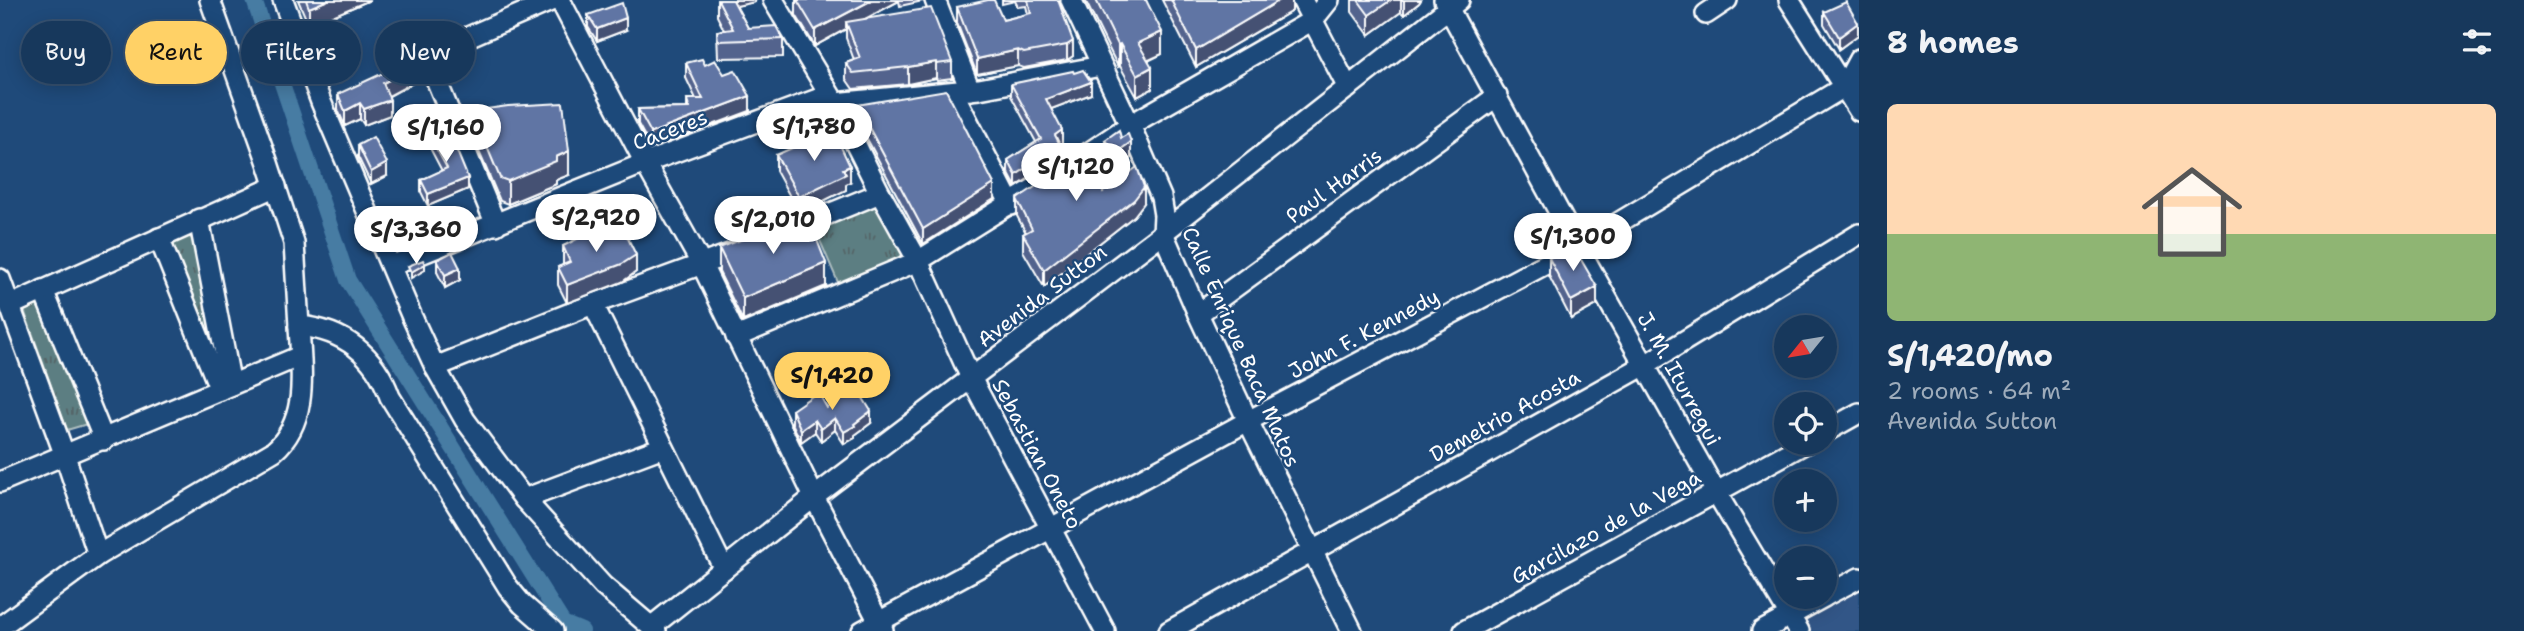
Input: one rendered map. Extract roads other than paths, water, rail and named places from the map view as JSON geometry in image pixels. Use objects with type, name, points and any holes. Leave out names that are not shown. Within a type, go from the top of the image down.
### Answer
[{"type":"street","points":[[0,627],[98,555],[283,444],[298,416],[300,356],[294,243],[210,0]]},
{"type":"street","points":[[283,0],[327,100],[391,267],[435,367],[465,420],[524,499],[603,586],[653,629]]},
{"type":"street","points":[[475,34],[553,0]]},
{"type":"street","points":[[560,0],[702,265],[874,628]]},
{"type":"street","name":"Sebastian Oneto","points":[[774,0],[835,103],[918,261],[971,378],[1105,631]]},
{"type":"street","points":[[935,0],[961,91],[1011,205]]},
{"type":"street","name":"Calle Enrique Baca Matos","points":[[1071,0],[1161,197],[1163,233],[1198,314],[1310,550],[1352,631]]},
{"type":"street","points":[[1302,0],[1348,88]]},
{"type":"street","points":[[736,337],[918,261],[1011,205],[1130,125],[1312,20],[1329,0]]},
{"type":"street","points":[[1706,13],[1727,0]]},
{"type":"street","points":[[1789,0],[1852,87],[1859,111]]},
{"type":"street","name":"Avenida Sutton","points":[[653,629],[814,497],[1163,233],[1348,88],[1450,3]]},
{"type":"street","name":"J. M. Iturregui","points":[[1450,3],[1578,247],[1716,492],[1795,623]]},
{"type":"street","points":[[1852,87],[1859,59]]},
{"type":"street","name":"Caceres","points":[[391,267],[645,163],[818,99],[835,103],[961,91],[1101,66]]},
{"type":"street","points":[[438,84],[496,225]]},
{"type":"street","name":"John F. Kennedy","points":[[874,628],[1050,527],[1578,247],[1852,87]]},
{"type":"street","name":"Paul Harris","points":[[1198,314],[1497,96]]},
{"type":"street","points":[[11,305],[276,186]]},
{"type":"street","points":[[435,367],[593,304],[769,239],[880,193]]},
{"type":"street","points":[[199,219],[226,388]]},
{"type":"street","name":"Demetrio Acosta","points":[[1169,631],[1645,365],[1859,234]]},
{"type":"street","points":[[159,238],[226,388]]},
{"type":"street","points":[[0,279],[98,555]]},
{"type":"street","points":[[43,290],[104,440]]},
{"type":"street","points":[[593,304],[724,569]]},
{"type":"street","points":[[299,326],[340,336],[372,361],[390,397],[508,587],[522,604],[553,631]]},
{"type":"street","points":[[0,482],[300,356]]},
{"type":"street","points":[[1837,425],[1859,413]]},
{"type":"street","points":[[524,499],[663,447]]},
{"type":"street","name":"Garcilazo de la Vega","points":[[1464,631],[1784,455]]},
{"type":"street","points":[[1837,590],[1859,578]]},
{"type":"street","points":[[1762,631],[1795,623],[1811,609]]},
{"type":"waterway","points":[[254,0],[348,280],[563,623],[582,631]]}]
